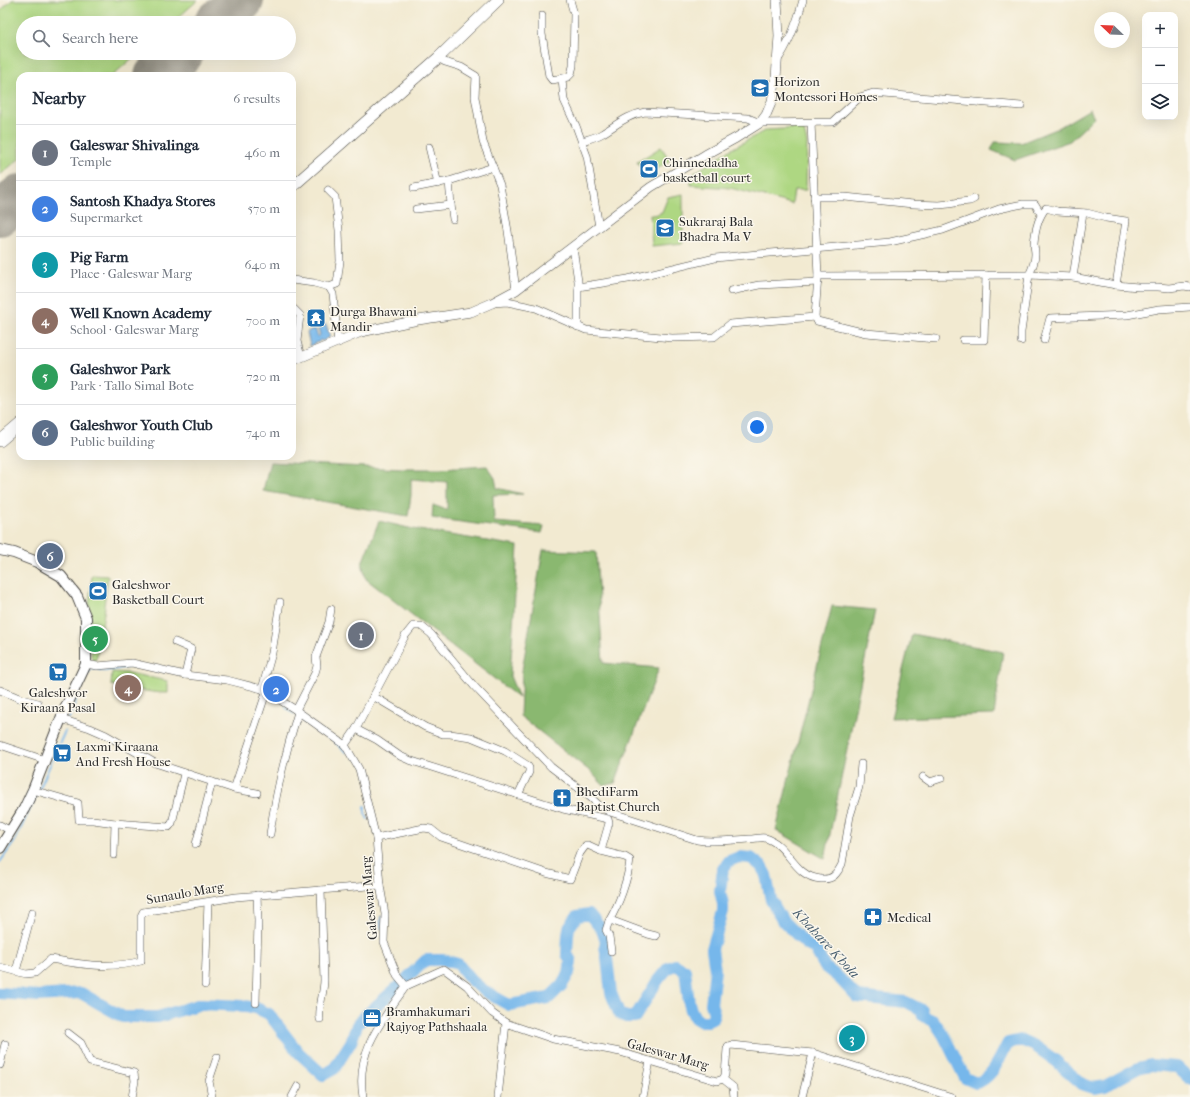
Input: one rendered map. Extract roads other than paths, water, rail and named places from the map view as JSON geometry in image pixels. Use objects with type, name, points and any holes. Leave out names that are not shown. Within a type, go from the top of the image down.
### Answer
[{"type":"main road","points":[[296,183],[438,58],[498,0]]},
{"type":"main road","points":[[0,441],[16,427]]},
{"type":"main road","points":[[0,550],[14,553],[37,562],[61,576],[77,596],[86,618],[86,664],[61,719],[33,790],[24,809],[0,848]]},
{"type":"street","points":[[542,16],[542,34],[549,76],[552,80],[568,77],[571,74],[573,66],[574,14],[570,0]]},
{"type":"street","points":[[296,359],[338,343],[361,332],[418,320],[471,312],[492,303],[516,290],[651,187],[760,123],[766,115],[772,102],[776,78],[779,36],[777,0]]},
{"type":"street","points":[[777,61],[786,49],[797,21],[803,0]]},
{"type":"street","points":[[438,58],[461,67],[476,76],[474,97],[483,142],[500,185],[516,290]]},
{"type":"street","points":[[562,79],[564,100],[587,156],[600,227]]},
{"type":"street","points":[[582,141],[602,134],[634,114],[645,112],[748,118],[760,123],[833,122],[860,97],[873,93],[1021,106]]},
{"type":"street","points":[[811,123],[818,279],[815,317],[817,321],[866,333],[936,340]]},
{"type":"street","points":[[429,147],[438,184]]},
{"type":"street","points":[[414,188],[438,184],[493,167]]},
{"type":"street","points":[[449,181],[453,219]]},
{"type":"street","points":[[296,281],[329,287],[337,284],[340,261],[339,230],[335,197],[328,190]]},
{"type":"street","points":[[814,197],[845,197],[913,204],[949,204],[974,199]]},
{"type":"street","points":[[578,287],[628,279],[715,258],[890,242],[943,230],[999,209],[1023,204],[1035,204],[1041,214]]},
{"type":"street","points":[[416,209],[451,205]]},
{"type":"street","points":[[1021,341],[1020,332],[1029,275],[1035,254],[1034,244],[1041,214],[1046,208],[1126,221],[1116,285]]},
{"type":"street","points":[[1073,277],[1083,213]]},
{"type":"street","points":[[573,248],[578,287],[578,327]]},
{"type":"street","points":[[731,291],[818,279],[986,275],[1073,277],[1116,285],[1138,287],[1190,287]]},
{"type":"street","points":[[963,340],[984,340],[986,275]]},
{"type":"street","points":[[329,287],[333,294],[338,343]]},
{"type":"street","points":[[492,303],[508,302],[536,308],[586,330],[672,338],[714,337],[730,324],[815,317]]},
{"type":"street","points":[[1044,340],[1050,318],[1127,315],[1159,309],[1190,308]]},
{"type":"street","points":[[296,311],[300,315],[297,341],[301,357]]},
{"type":"street","points":[[234,789],[265,696],[264,690],[272,653],[280,602]]},
{"type":"street","points":[[270,834],[278,781],[297,711],[315,673],[317,666],[316,657],[329,622],[331,608]]},
{"type":"street","points":[[345,745],[356,729],[405,636],[414,626],[421,626],[431,634],[474,686],[551,767],[600,806],[610,812],[697,840],[719,842],[764,838],[777,845],[803,872],[816,878],[826,879],[834,877],[842,864],[850,816],[859,787],[861,764]]},
{"type":"street","points":[[175,642],[191,649],[185,675]]},
{"type":"street","name":"Galeswar Marg","points":[[86,664],[97,666],[132,663],[185,675],[227,680],[264,690],[345,745],[359,769],[376,838],[380,885],[385,914],[384,942],[397,975],[406,986],[444,969],[466,986],[492,1013],[506,1024],[553,1039],[620,1052],[716,1081],[723,1080],[725,1075],[727,1049],[728,1046],[731,1045],[813,1053],[952,1097]]},
{"type":"street","points":[[0,690],[19,698],[38,703]]},
{"type":"street","points":[[373,696],[424,726],[443,734],[471,737],[505,751],[527,765],[529,772],[518,795]]},
{"type":"street","points":[[61,719],[106,734],[155,763],[184,774],[234,789],[257,793]]},
{"type":"street","points":[[356,729],[377,740],[400,756],[410,760],[563,809],[608,819],[609,823],[601,851]]},
{"type":"street","points":[[0,745],[46,760]]},
{"type":"street","points":[[33,790],[78,803],[79,820],[169,827],[172,823],[184,774]]},
{"type":"street","points":[[923,777],[930,782],[942,778]]},
{"type":"street","points":[[196,844],[212,782]]},
{"type":"street","points":[[114,855],[115,823]]},
{"type":"street","points":[[0,825],[11,831]]},
{"type":"street","points":[[376,838],[424,828],[431,828],[441,837],[448,840],[546,873],[570,879],[580,853],[586,845],[601,851],[625,857],[630,860],[629,866],[623,888],[606,930],[609,936],[611,951]]},
{"type":"street","name":"Sunaulo Marg","points":[[0,967],[26,974],[35,973],[51,959],[97,966],[122,965],[141,961],[141,916],[143,912],[236,897],[380,885]]},
{"type":"street","points":[[320,1019],[319,1014],[324,980],[321,890]]},
{"type":"street","points":[[256,1003],[258,921],[257,895]]},
{"type":"street","points":[[205,985],[208,902]]},
{"type":"street","points":[[16,971],[32,912]]},
{"type":"street","points":[[609,922],[613,921],[656,936]]},
{"type":"street","points":[[363,1097],[363,1060],[375,1030],[406,986]]},
{"type":"street","points":[[498,1097],[506,1024]]},
{"type":"street","points":[[68,1032],[81,1043],[90,1062],[134,1073],[132,1097]]},
{"type":"street","points":[[0,1065],[5,1044]]},
{"type":"street","points":[[802,1097],[813,1053]]},
{"type":"street","points":[[212,1097],[209,1081],[217,1057]]},
{"type":"street","points":[[643,1097],[650,1061]]},
{"type":"street","points":[[723,1080],[733,1087],[734,1097]]},
{"type":"street","points":[[292,1097],[298,1086]]},
{"type":"water","points":[[326,324],[330,337],[323,341],[320,340],[318,343],[317,342],[310,346],[307,332],[315,328],[318,337],[320,335],[318,328]]},
{"type":"waterway","points":[[85,677],[90,670],[94,668],[104,671],[133,666]]},
{"type":"waterway","points":[[69,718],[81,687]]},
{"type":"waterway","points":[[285,707],[294,714]]},
{"type":"waterway","points":[[298,717],[333,740],[346,752]]},
{"type":"waterway","points":[[39,790],[65,731]]},
{"type":"waterway","points":[[0,862],[15,841],[36,796]]},
{"type":"waterway","points":[[365,806],[365,813],[368,819]]},
{"type":"waterway","name":"Khahare Khola","points":[[407,978],[426,960],[443,960],[458,964],[472,981],[486,992],[509,1005],[549,998],[562,985],[569,973],[571,961],[567,954],[569,928],[577,916],[589,914],[602,930],[606,941],[605,946],[611,993],[619,1013],[626,1017],[635,1017],[658,980],[668,968],[675,965],[685,970],[689,1003],[695,1018],[700,1021],[708,1021],[712,1019],[714,1013],[711,1004],[715,970],[712,949],[723,911],[720,891],[723,869],[729,861],[739,857],[751,858],[761,866],[766,875],[771,900],[782,920],[807,945],[815,949],[825,967],[839,978],[857,997],[906,1002],[922,1010],[923,1016],[934,1021],[944,1036],[965,1078],[976,1083],[987,1077],[1008,1043],[1021,1040],[1035,1046],[1056,1061],[1082,1084],[1094,1088],[1105,1086],[1138,1068],[1151,1065],[1177,1067],[1190,1079]]},
{"type":"waterway","points":[[381,917],[381,928]]},
{"type":"waterway","name":"Khahare Khola","points":[[0,993],[38,996],[81,993],[123,1017],[158,1017],[201,1004],[256,1008],[269,1014],[298,1052],[323,1075],[334,1069],[351,1042],[357,1025],[401,984]]},
{"type":"place","name":"Horizon Montessori Homes","points":[[760,88]]},
{"type":"place","name":"Chinnedadha basketball court","points":[[649,169]]},
{"type":"place","name":"Sukraraj Bala Bhadra Ma V","points":[[665,228]]},
{"type":"place","name":"Durga Bhawani Mandir","points":[[316,318]]},
{"type":"place","name":"Galeshwor Youth Club","points":[[50,556]]},
{"type":"place","name":"Galeshwor Basketball Court","points":[[98,591]]},
{"type":"place","name":"Galeswar Shivalinga","points":[[361,635]]},
{"type":"place","name":"Galeshwor Park","points":[[95,639]]},
{"type":"place","name":"Galeshwor Kiraana Pasal","points":[[58,672]]},
{"type":"place","name":"Well Known Academy","points":[[128,688]]},
{"type":"place","name":"Santosh Khadya Stores","points":[[276,689]]},
{"type":"place","name":"Laxmi Kiraana And Fresh House","points":[[62,753]]},
{"type":"place","name":"BhediFarm Baptist Church","points":[[562,798]]},
{"type":"place","name":"Medical","points":[[873,917]]},
{"type":"place","name":"Bramhakumari Rajyog Pathshaala","points":[[372,1018]]},
{"type":"place","name":"Pig Farm","points":[[852,1038]]}]
